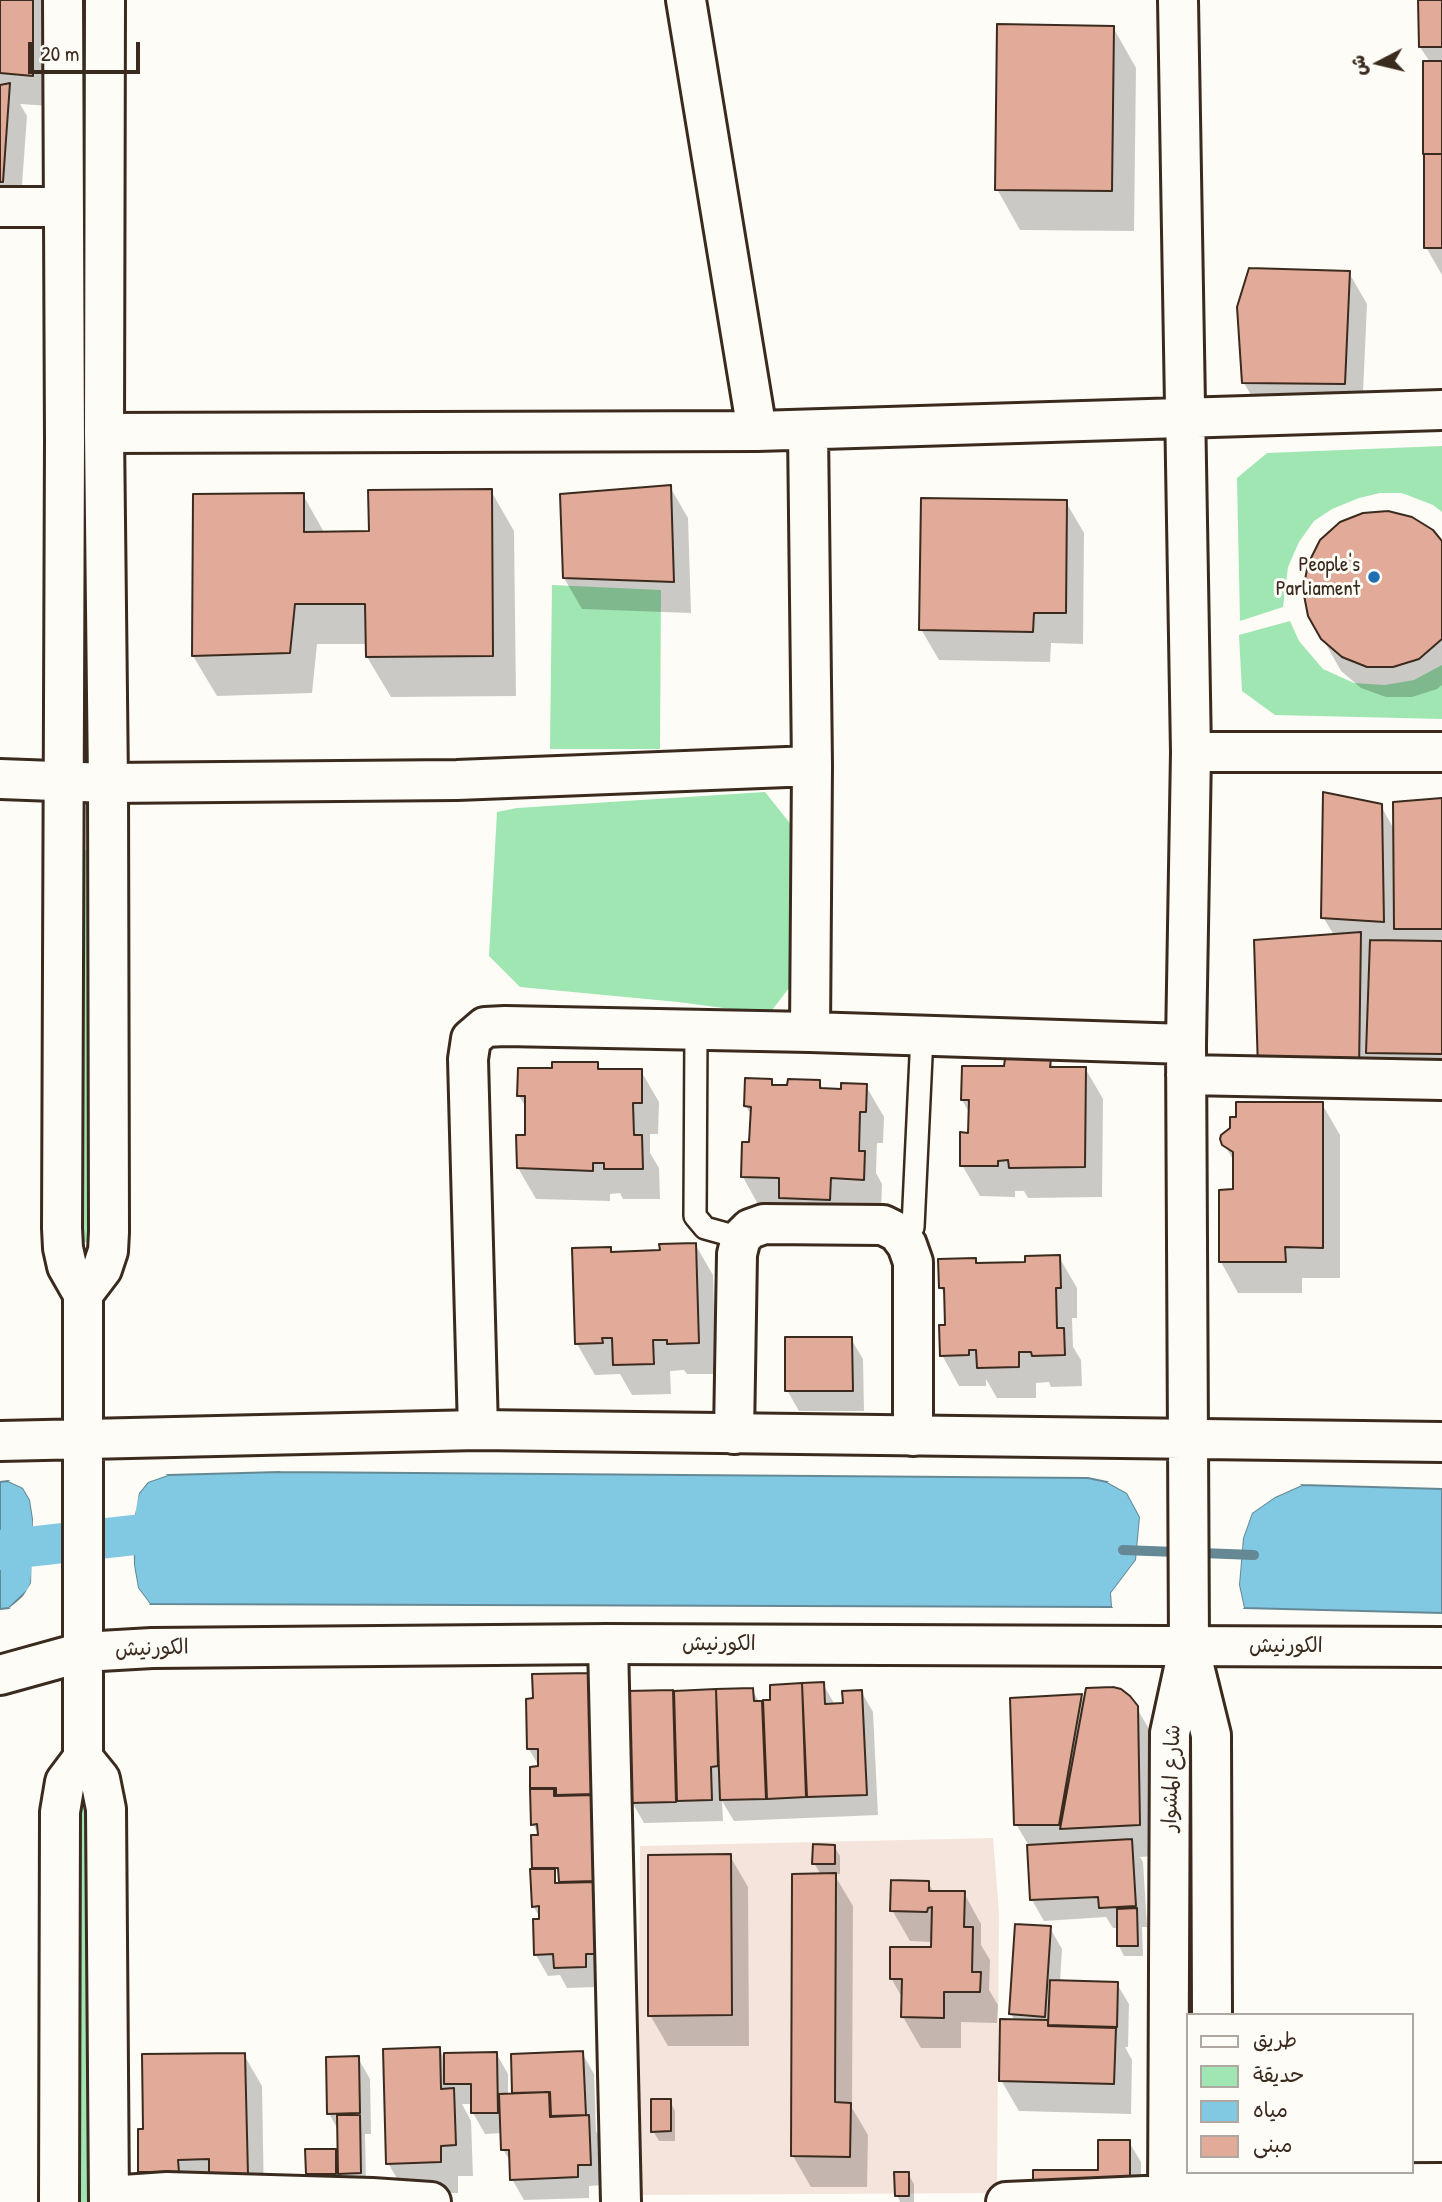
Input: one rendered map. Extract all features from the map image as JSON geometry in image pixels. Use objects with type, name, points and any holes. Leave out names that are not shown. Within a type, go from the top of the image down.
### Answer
[{"type":"street","points":[[59,2202],[60,1812],[65,1783],[83,1758],[83,1294],[67,1266],[63,1248],[63,0]]},
{"type":"street","points":[[83,1294],[102,1269],[108,1251],[105,0]]},
{"type":"street","points":[[686,0],[757,431]]},
{"type":"street","points":[[1178,0],[1191,752],[1186,1060],[1189,1645]]},
{"type":"street","points":[[0,207],[63,207]]},
{"type":"street","points":[[104,433],[757,431],[1442,410]]},
{"type":"street","points":[[808,430],[812,766],[810,1032]]},
{"type":"street","points":[[1191,752],[1442,752]]},
{"type":"street","points":[[0,779],[108,783],[457,780],[812,766]]},
{"type":"street","points":[[478,1430],[468,1059],[471,1039],[485,1027],[922,1035],[1186,1060],[1442,1080]]},
{"type":"street","points":[[734,1434],[737,1254],[741,1238],[750,1228],[764,1224],[883,1225],[897,1232],[907,1245],[913,1262],[912,1436]]},
{"type":"street","points":[[0,1441],[478,1430],[1442,1442]]},
{"type":"street","points":[[608,1644],[621,2202]]},
{"type":"street","name":"الكورنيش","points":[[0,1675],[83,1652],[152,1648],[608,1644],[1442,1647]]},
{"type":"street","name":"شارع المشوار","points":[[1189,1645],[1211,1735],[1212,2013]]},
{"type":"street","name":"شارع المشوار","points":[[1168,2199],[1170,1733],[1189,1645]]},
{"type":"street","points":[[83,1758],[100,1779],[106,1809],[109,2199],[167,2192],[431,2202]]},
{"type":"street","points":[[1006,2202],[1168,2199],[1212,2186],[1442,2183]]},
{"type":"lane","points":[[696,1030],[695,1216],[705,1228],[741,1238]]},
{"type":"lane","points":[[901,1237],[913,1227],[922,1035]]},
{"type":"shaded area","points":[[993,1838],[999,1912],[997,2193],[637,2195],[640,1846]]},
{"type":"green space","points":[[1442,446],[1442,512],[1433,505],[1402,493],[1380,493],[1332,509],[1314,521],[1299,542],[1288,567],[1283,607],[1240,621],[1237,478],[1267,453]]},
{"type":"green space","points":[[80,493],[90,493],[89,746],[79,747]]},
{"type":"green space","points":[[552,585],[661,590],[660,749],[550,749]]},
{"type":"green space","points":[[1290,621],[1299,641],[1323,669],[1354,683],[1385,685],[1414,680],[1442,665],[1442,719],[1275,715],[1242,691],[1239,635]]},
{"type":"green space","points":[[765,792],[801,837],[796,979],[769,1014],[678,1002],[520,987],[489,956],[497,812],[517,808]]},
{"type":"green space","points":[[79,850],[89,850],[87,1242],[78,1242]]},
{"type":"green space","points":[[77,1797],[87,1797],[91,2202],[81,2202]]},
{"type":"water","points":[[280,1472],[1088,1478],[1107,1482],[1127,1493],[1140,1517],[1136,1560],[1111,1593],[1112,1607],[150,1604],[138,1588],[134,1565],[135,1506],[139,1493],[148,1482],[168,1475]]},
{"type":"water","points":[[8,1481],[23,1488],[30,1500],[33,1563],[28,1590],[9,1608],[0,1609],[0,1482]]},
{"type":"water","points":[[1302,1485],[1442,1489],[1442,1613],[1244,1608],[1239,1585],[1243,1538],[1252,1513],[1275,1497]]},
{"type":"pier","points":[[157,1475],[168,1475],[148,1482],[139,1493],[133,1526],[134,1565],[138,1588],[150,1604],[145,1604],[135,1589],[130,1566],[130,1526],[136,1491],[145,1480]]},
{"type":"pier","points":[[8,1481],[26,1486],[33,1499],[36,1519],[35,1584],[25,1600],[9,1608],[22,1598],[31,1583],[33,1519],[30,1500],[23,1488]]},
{"type":"pier","points":[[1107,1482],[1115,1482],[1130,1490],[1144,1517],[1139,1561],[1114,1594],[1115,1607],[1112,1607],[1111,1593],[1136,1560],[1140,1517],[1127,1493]]},
{"type":"pier","points":[[1294,1485],[1302,1485],[1275,1497],[1252,1513],[1243,1538],[1239,1585],[1244,1608],[1240,1608],[1235,1585],[1239,1538],[1249,1512],[1274,1494]]},
{"type":"building","points":[[0,0],[33,0],[33,76],[0,73]]},
{"type":"building","points":[[1418,0],[1442,0],[1442,47],[1419,47]]},
{"type":"building","points":[[997,24],[1114,26],[1112,191],[995,190]]},
{"type":"building","points":[[1423,61],[1442,61],[1442,154],[1423,154]]},
{"type":"building","points":[[10,83],[3,182],[0,182],[0,85]]},
{"type":"building","points":[[1424,154],[1442,154],[1442,248],[1424,248]]},
{"type":"building","points":[[1249,268],[1350,271],[1345,384],[1242,383],[1237,307]]},
{"type":"building","points":[[671,485],[674,582],[563,578],[560,494]]},
{"type":"building","points":[[492,489],[493,656],[366,657],[365,604],[295,604],[290,653],[192,656],[193,494],[304,493],[304,532],[369,531],[368,490]]},
{"type":"building","points":[[921,498],[1067,500],[1066,613],[1034,613],[1033,632],[919,630]]},
{"type":"building","name":"People's Parliament","points":[[1388,511],[1412,517],[1433,530],[1442,541],[1442,639],[1419,659],[1393,667],[1367,667],[1342,657],[1321,639],[1308,616],[1303,590],[1308,564],[1320,540],[1340,522],[1363,513]]},
{"type":"building","points":[[1323,792],[1382,804],[1384,922],[1321,918]]},
{"type":"building","points":[[1442,798],[1442,929],[1394,929],[1393,802]]},
{"type":"building","points":[[1361,932],[1359,1071],[1258,1069],[1254,940]]},
{"type":"building","points":[[1370,940],[1442,941],[1442,1054],[1366,1053]]},
{"type":"building","points":[[1005,1059],[1051,1059],[1050,1067],[1086,1067],[1085,1167],[1009,1168],[1008,1160],[998,1161],[998,1166],[960,1166],[960,1132],[968,1133],[969,1100],[961,1100],[962,1066],[1004,1066]]},
{"type":"building","points":[[552,1062],[598,1062],[598,1069],[642,1069],[642,1103],[633,1103],[634,1135],[642,1135],[643,1169],[604,1169],[604,1163],[593,1163],[593,1171],[517,1168],[516,1135],[525,1135],[525,1096],[517,1096],[518,1068],[552,1068]]},
{"type":"building","points":[[745,1078],[772,1079],[772,1085],[787,1085],[788,1079],[820,1080],[820,1088],[841,1089],[841,1083],[867,1084],[866,1112],[860,1112],[859,1151],[865,1151],[864,1180],[831,1178],[830,1200],[779,1198],[779,1178],[741,1177],[742,1142],[749,1142],[751,1107],[744,1106]]},
{"type":"building","points":[[1236,1102],[1323,1102],[1323,1248],[1285,1247],[1286,1262],[1219,1262],[1219,1190],[1233,1189],[1233,1152],[1222,1145],[1220,1139],[1230,1128],[1230,1117],[1236,1117]]},
{"type":"building","points":[[696,1243],[699,1343],[667,1344],[667,1340],[653,1340],[654,1364],[613,1365],[612,1338],[602,1338],[603,1343],[575,1344],[572,1248],[611,1247],[611,1252],[660,1250],[659,1244]]},
{"type":"building","points":[[1060,1255],[1061,1288],[1056,1288],[1057,1328],[1064,1328],[1065,1355],[1032,1356],[1031,1352],[1019,1352],[1019,1367],[977,1368],[976,1350],[969,1350],[969,1355],[940,1356],[939,1325],[945,1325],[944,1288],[939,1288],[938,1259],[976,1258],[976,1263],[1025,1262],[1025,1256]]},
{"type":"building","points":[[785,1337],[852,1337],[853,1391],[785,1391]]},
{"type":"building","points":[[592,1673],[595,1794],[556,1795],[556,1788],[530,1788],[530,1767],[538,1766],[538,1749],[527,1749],[526,1699],[533,1698],[532,1674]]},
{"type":"building","points":[[824,1682],[825,1704],[843,1703],[842,1691],[862,1690],[867,1795],[807,1797],[802,1683]]},
{"type":"building","points":[[802,1683],[806,1797],[767,1799],[763,1700],[770,1700],[770,1685]]},
{"type":"building","points":[[753,1688],[754,1701],[762,1701],[766,1799],[720,1800],[716,1689]]},
{"type":"building","points":[[1086,1688],[1121,1689],[1138,1706],[1140,1825],[1060,1829]]},
{"type":"building","points":[[716,1689],[718,1766],[711,1767],[712,1800],[677,1801],[674,1691]]},
{"type":"building","points":[[673,1690],[676,1802],[630,1803],[627,1691]]},
{"type":"building","points":[[1082,1694],[1059,1825],[1014,1825],[1010,1698]]},
{"type":"building","points":[[530,1789],[554,1789],[554,1796],[594,1795],[596,1881],[559,1882],[558,1868],[532,1868],[531,1835],[538,1835],[537,1824],[531,1825]]},
{"type":"building","points":[[1132,1839],[1136,1906],[1099,1908],[1098,1897],[1030,1900],[1027,1845]]},
{"type":"building","points":[[813,1844],[835,1845],[835,1864],[812,1864]]},
{"type":"building","points":[[731,1854],[732,2015],[648,2016],[648,1855]]},
{"type":"building","points":[[530,1869],[555,1869],[555,1883],[595,1882],[597,1954],[586,1954],[586,1967],[554,1968],[553,1954],[534,1955],[533,1919],[539,1919],[539,1906],[532,1907]]},
{"type":"building","points":[[836,1873],[835,2102],[851,2103],[850,2157],[791,2156],[792,1874]]},
{"type":"building","points":[[891,1880],[929,1881],[929,1891],[965,1891],[964,1927],[973,1927],[972,1972],[981,1972],[980,1992],[944,1992],[944,2018],[901,2017],[902,1979],[890,1979],[890,1947],[931,1947],[932,1907],[928,1908],[927,1912],[890,1911]]},
{"type":"building","points":[[1137,1908],[1138,1946],[1117,1946],[1117,1909]]},
{"type":"building","points":[[1015,1924],[1051,1926],[1045,2017],[1009,2014]]},
{"type":"building","points":[[1050,1980],[1118,1982],[1117,2027],[1048,2025]]},
{"type":"building","points":[[1000,2019],[1048,2020],[1048,2026],[1116,2028],[1114,2084],[999,2081]]},
{"type":"building","points":[[440,2047],[441,2089],[454,2088],[456,2145],[441,2146],[441,2162],[386,2164],[383,2049]]},
{"type":"building","points":[[583,2051],[586,2115],[551,2116],[550,2092],[512,2093],[511,2054]]},
{"type":"building","points":[[497,2052],[498,2113],[471,2113],[471,2084],[444,2084],[444,2053]]},
{"type":"building","points":[[245,2053],[248,2175],[209,2175],[209,2159],[178,2160],[179,2172],[138,2172],[138,2129],[143,2129],[142,2054]]},
{"type":"building","points":[[359,2056],[360,2113],[327,2114],[326,2057]]},
{"type":"building","points":[[549,2092],[550,2117],[589,2115],[591,2165],[578,2165],[578,2177],[510,2180],[509,2150],[501,2150],[499,2094]]},
{"type":"building","points":[[651,2099],[671,2099],[671,2131],[651,2132]]},
{"type":"building","points":[[337,2115],[360,2115],[361,2173],[338,2174]]},
{"type":"building","points":[[1098,2140],[1130,2140],[1130,2196],[1033,2196],[1033,2170],[1098,2170]]},
{"type":"building","points":[[305,2149],[336,2149],[336,2174],[306,2174]]},
{"type":"building","points":[[894,2172],[909,2172],[909,2196],[895,2196]]},
{"type":"waterway","points":[[0,1550],[143,1534]]},
{"type":"waterway","points":[[1123,1550],[1254,1555]]},
{"type":"place","name":"People's Parliament","points":[[1374,577]]}]
